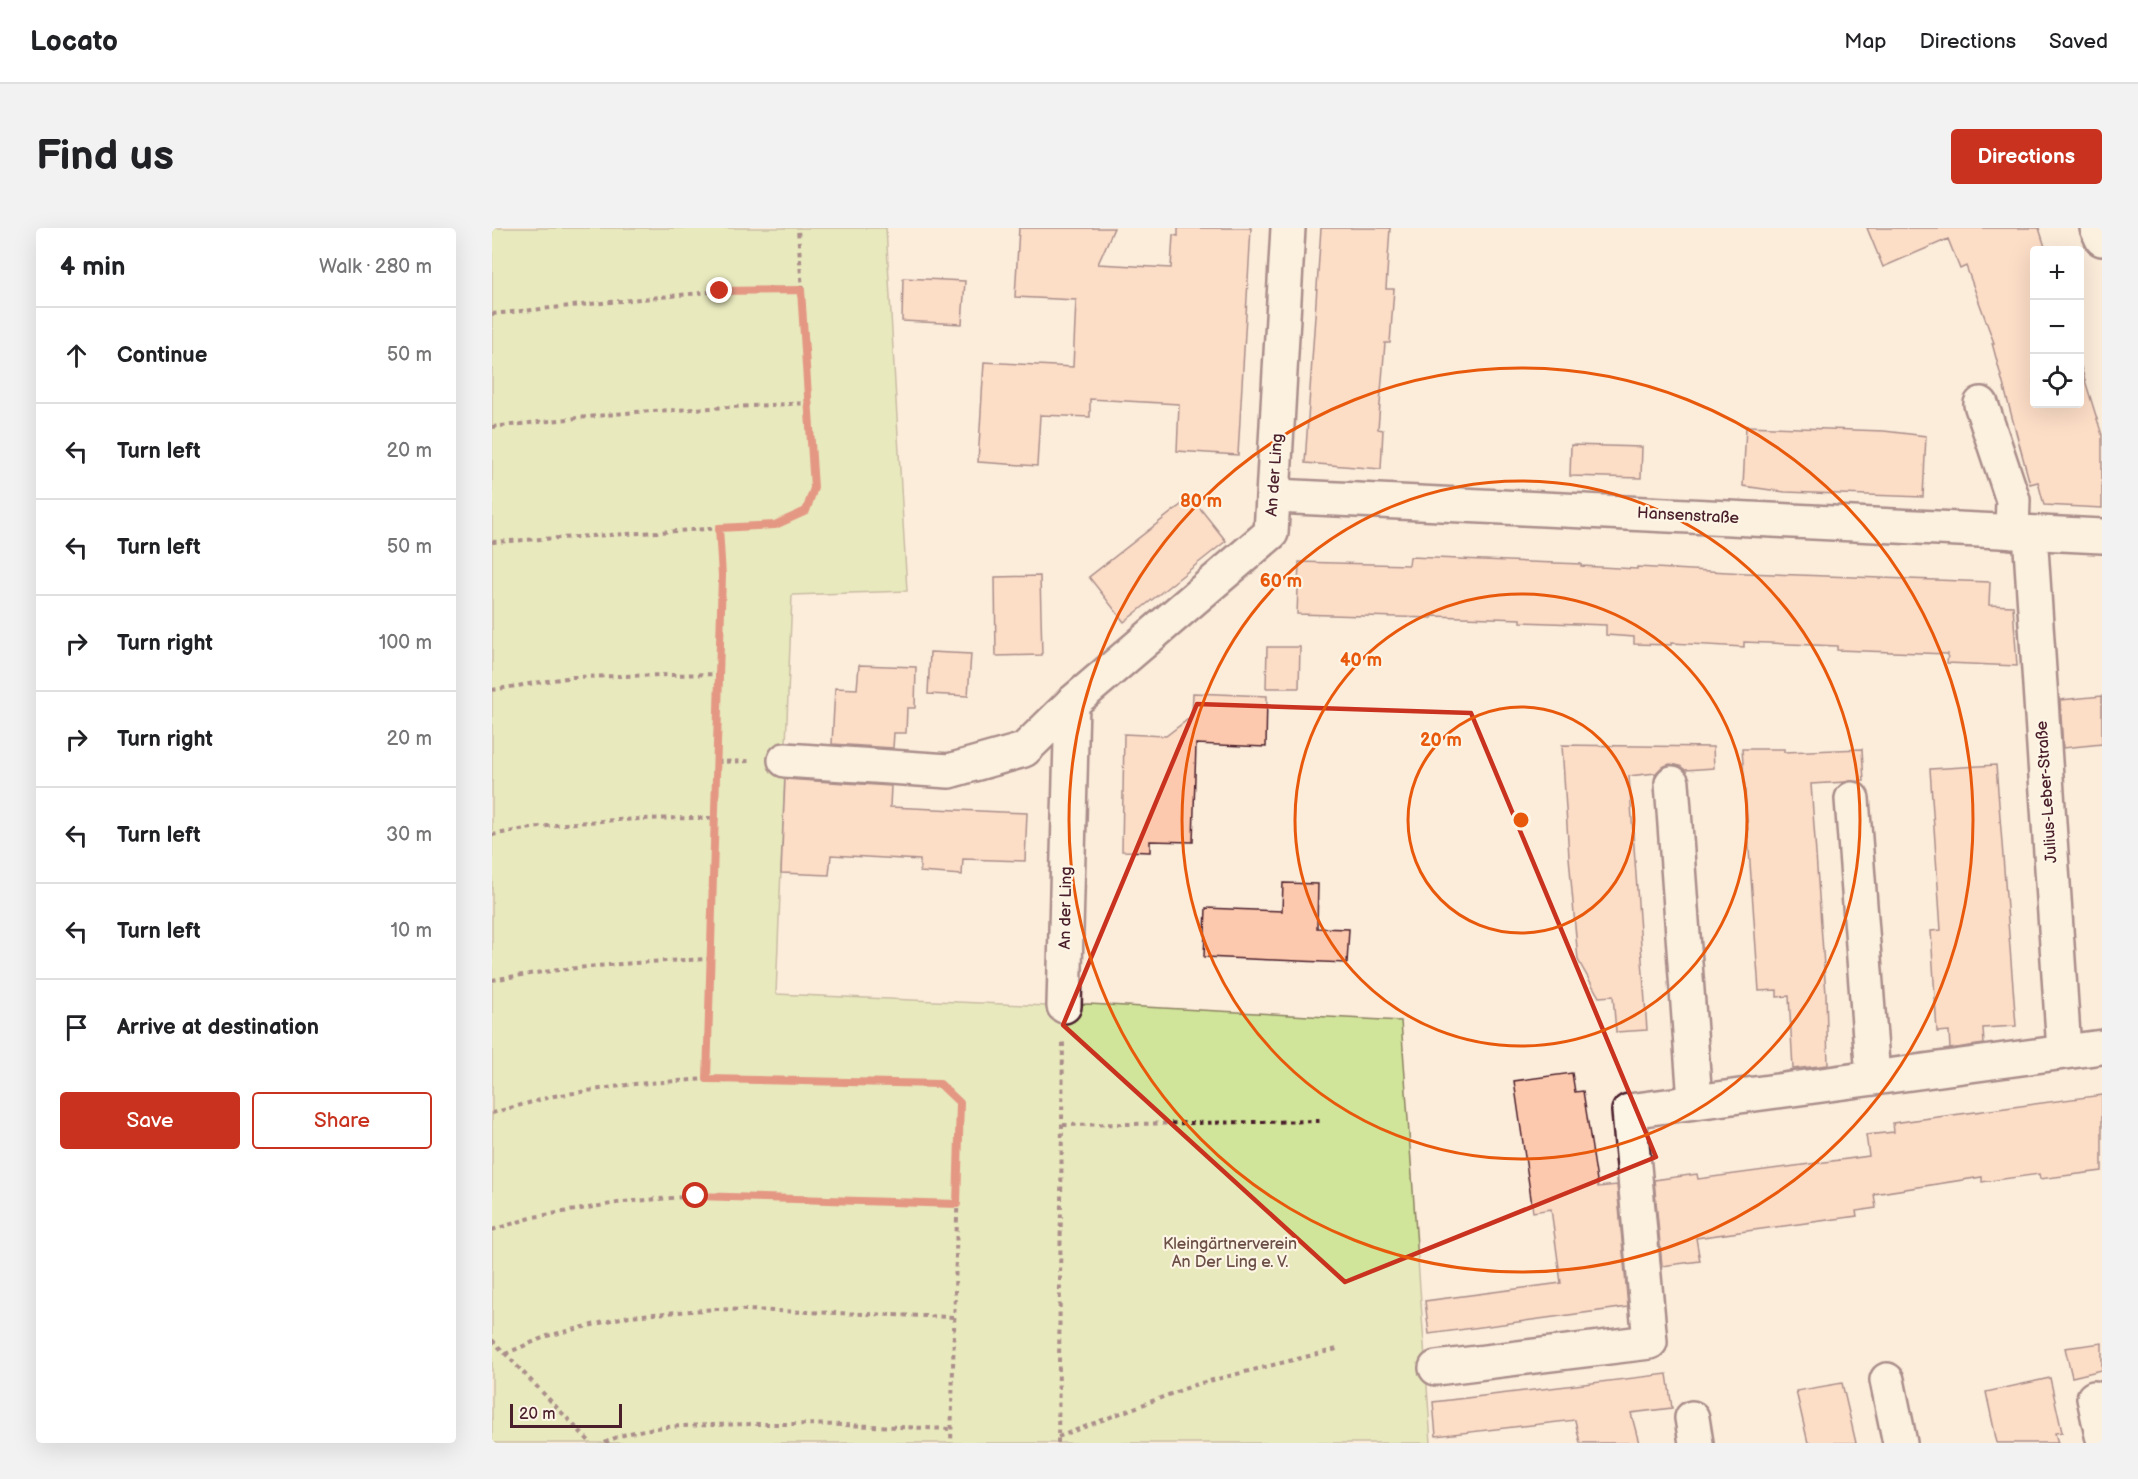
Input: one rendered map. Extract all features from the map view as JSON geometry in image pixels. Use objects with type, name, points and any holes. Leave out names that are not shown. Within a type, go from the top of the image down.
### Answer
[{"type":"street","name":"An der Ling","points":[[785,760],[949,771],[1024,750],[1072,703],[1271,533],[1275,496],[1288,228]]},
{"type":"street","points":[[2097,228],[2102,239]]},
{"type":"street","name":"Julius-Leber-Straße","points":[[1981,404],[2013,500],[2021,532],[2064,1051]]},
{"type":"street","name":"Hansenstraße","points":[[1275,496],[2102,536]]},
{"type":"street","name":"An der Ling","points":[[1064,1006],[1072,703]]},
{"type":"street","points":[[1672,783],[1695,1101]]},
{"type":"street","points":[[1852,800],[1874,1077]]},
{"type":"street","points":[[1437,1368],[1650,1342],[1629,1111],[2102,1047]]},
{"type":"street","points":[[1887,1380],[1900,1443]]},
{"type":"street","points":[[2094,1398],[2102,1435]]},
{"type":"path","points":[[492,542],[775,525],[806,511],[814,488],[798,228]]},
{"type":"path","points":[[492,314],[720,291],[801,290]]},
{"type":"path","points":[[492,428],[635,412],[809,403]]},
{"type":"path","points":[[707,1079],[722,576],[719,528]]},
{"type":"path","points":[[492,690],[573,677],[718,674]]},
{"type":"path","points":[[492,835],[527,828],[600,820],[715,818]]},
{"type":"path","points":[[492,980],[550,970],[628,962],[709,959]]},
{"type":"path","points":[[1058,1443],[1064,1006]]},
{"type":"path","points":[[492,1113],[554,1096],[634,1084],[707,1079],[940,1084],[960,1103],[951,1443]]},
{"type":"path","points":[[1063,1125],[1322,1121]]},
{"type":"path","points":[[492,1230],[534,1217],[622,1202],[696,1196],[957,1204]]},
{"type":"path","points":[[505,1353],[547,1336],[629,1316],[716,1310],[955,1317]]},
{"type":"path","points":[[492,1340],[591,1443]]},
{"type":"path","points":[[1058,1437],[1197,1384],[1337,1349]]},
{"type":"path","points":[[606,1443],[619,1435],[679,1426],[763,1423],[951,1429]]},
{"type":"highlighted area","points":[[1197,704],[1471,713],[1656,1157],[1345,1282],[1063,1025]]},
{"type":"green space","name":"Kleingärtnerverein An Der Ling e. V.","points":[[492,228],[886,228],[907,591],[792,595],[776,994],[1047,1006],[1088,1004],[1401,1021],[1431,1443],[492,1443]]},
{"type":"building","points":[[1019,228],[1114,228],[1098,264],[1171,268],[1173,235],[1178,236],[1178,228],[1251,228],[1238,455],[1177,451],[1179,404],[1090,399],[1090,417],[1040,415],[1037,466],[978,462],[984,362],[1073,367],[1076,300],[1015,297]]},
{"type":"building","points":[[1321,228],[1390,228],[1386,289],[1394,289],[1390,343],[1385,343],[1378,429],[1383,430],[1381,469],[1305,463]]},
{"type":"building","points":[[1867,228],[2039,228],[2045,246],[2030,246],[2030,408],[2084,408],[2084,377],[2102,435],[2102,508],[2044,505],[2038,482],[2030,484],[1992,343],[1994,343],[1966,266],[1960,269],[1948,239],[1883,267]]},
{"type":"building","points":[[903,278],[965,281],[962,324],[902,321]]},
{"type":"building","points":[[1746,426],[1884,431],[1926,436],[1923,497],[1785,492],[1743,486]]},
{"type":"building","points":[[1571,445],[1642,447],[1641,478],[1570,476]]},
{"type":"building","points":[[1191,497],[1226,541],[1124,622],[1089,577]]},
{"type":"building","points":[[1410,557],[1581,564],[1581,566],[1637,569],[1637,567],[1990,582],[1989,605],[2013,606],[2017,666],[1947,663],[1948,654],[1837,650],[1837,646],[1744,642],[1744,647],[1671,643],[1671,645],[1634,644],[1634,637],[1606,635],[1606,625],[1521,622],[1521,619],[1297,614],[1299,562],[1409,565]]},
{"type":"building","points":[[1040,576],[1042,655],[996,656],[995,577]]},
{"type":"building","points":[[1267,647],[1300,647],[1299,688],[1266,688]]},
{"type":"building","points":[[930,652],[971,654],[968,696],[928,694]]},
{"type":"building","points":[[859,665],[916,667],[915,708],[907,708],[906,733],[894,733],[893,748],[832,744],[835,688],[857,689]]},
{"type":"building","points":[[1193,693],[1267,696],[1266,747],[1196,744],[1193,842],[1150,841],[1150,852],[1122,851],[1124,734],[1166,736],[1192,716]]},
{"type":"building","points":[[2102,696],[2102,744],[2063,748],[2060,700]]},
{"type":"building","points":[[1562,745],[1713,747],[1714,768],[1685,770],[1680,766],[1670,764],[1662,767],[1656,773],[1629,776],[1647,1030],[1616,1032],[1613,996],[1599,997],[1578,960]]},
{"type":"building","points":[[1742,749],[1784,749],[1784,752],[1862,749],[1864,781],[1811,784],[1826,994],[1828,1065],[1793,1069],[1789,996],[1777,997],[1777,990],[1759,991]]},
{"type":"building","points":[[1996,765],[2016,1026],[1983,1028],[1984,1044],[1950,1049],[1949,1031],[1937,1032],[1931,931],[1941,930],[1930,769]]},
{"type":"building","points":[[785,779],[891,786],[890,807],[1027,813],[1025,861],[963,859],[962,875],[920,872],[920,860],[831,855],[829,875],[781,873]]},
{"type":"building","points":[[1283,883],[1318,884],[1317,928],[1349,929],[1347,963],[1204,957],[1206,908],[1282,911]]},
{"type":"building","points":[[1572,1073],[1575,1092],[1583,1091],[1598,1187],[1617,1185],[1628,1307],[1429,1334],[1425,1301],[1561,1283],[1551,1209],[1533,1212],[1514,1081]]},
{"type":"building","points":[[2102,1095],[2102,1171],[2040,1179],[2039,1174],[1982,1182],[1982,1177],[1874,1194],[1876,1208],[1856,1211],[1857,1216],[1696,1238],[1700,1261],[1662,1266],[1654,1180],[1697,1174],[1698,1179],[1869,1156],[1866,1135],[1894,1132],[1893,1123]]},
{"type":"building","points":[[2102,1343],[2102,1370],[2072,1377],[2065,1348]]},
{"type":"building","points":[[1667,1374],[1672,1408],[1631,1413],[1639,1443],[1580,1443],[1575,1420],[1436,1436],[1433,1402]]},
{"type":"building","points":[[2050,1378],[2062,1432],[2055,1433],[2058,1443],[1997,1443],[1986,1392]]},
{"type":"building","points":[[1842,1383],[1856,1443],[1808,1443],[1796,1391]]},
{"type":"route","points":[[696,1196],[957,1204],[960,1103],[940,1084],[707,1079],[722,576],[719,528],[775,525],[806,511],[814,488],[801,290],[720,291]]}]
